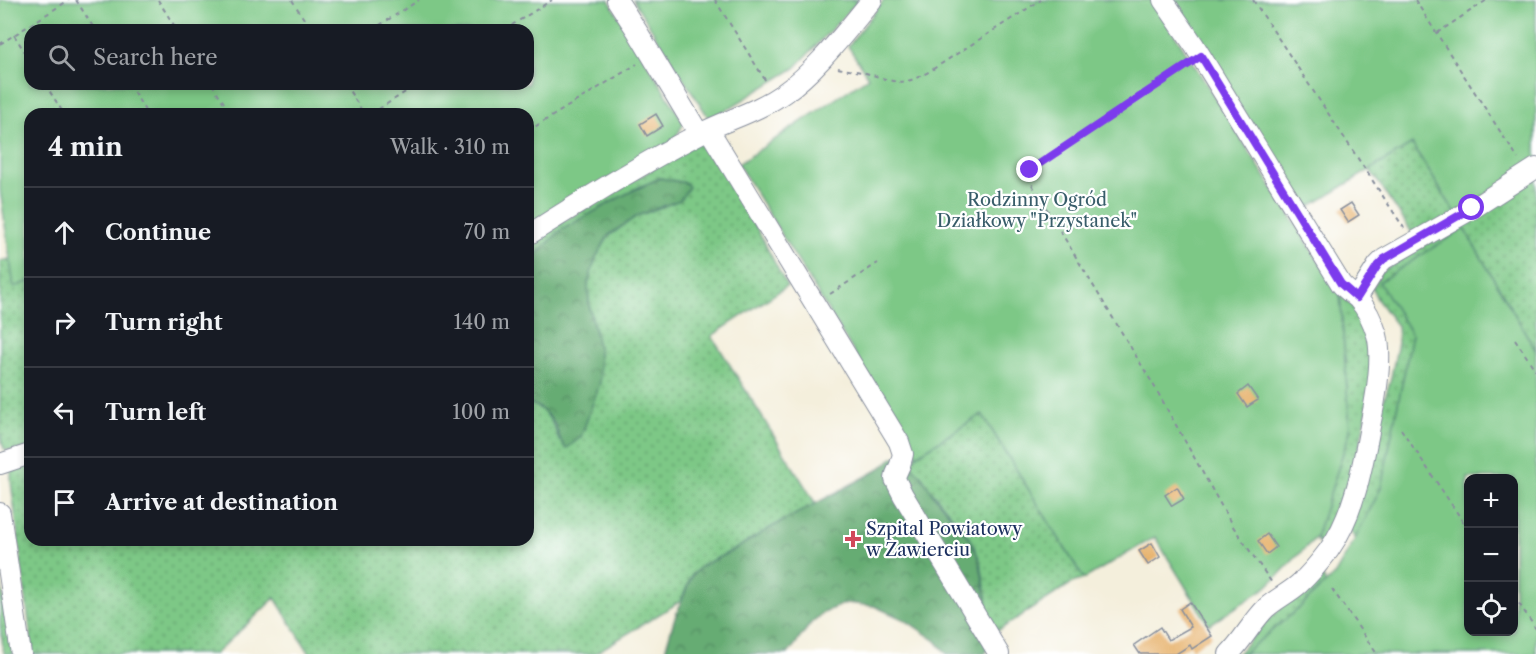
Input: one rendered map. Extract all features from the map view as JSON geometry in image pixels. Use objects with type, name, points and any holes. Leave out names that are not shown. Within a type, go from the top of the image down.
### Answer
[{"type":"street","points":[[617,0],[815,304],[899,442],[903,454],[895,479],[999,654]]},
{"type":"street","points":[[534,231],[601,190],[704,132],[761,108],[785,93],[816,64],[872,0]]},
{"type":"street","points":[[1163,0],[1201,56],[1341,284],[1365,307],[1378,339],[1377,391],[1357,485],[1337,537],[1298,585],[1267,607],[1229,654]]},
{"type":"street","points":[[1357,298],[1378,265],[1391,254],[1532,171]]},
{"type":"street","points":[[0,464],[24,456]]},
{"type":"street","points":[[0,513],[4,570],[21,654]]},
{"type":"path","points":[[31,24],[69,0]]},
{"type":"path","points":[[76,0],[91,24]]},
{"type":"path","points":[[158,0],[173,24]]},
{"type":"path","points":[[292,0],[307,24]]},
{"type":"path","points":[[381,24],[419,0]]},
{"type":"path","points":[[514,24],[552,0]]},
{"type":"path","points":[[715,0],[776,98]]},
{"type":"path","points":[[816,64],[865,73],[887,81],[914,80],[1041,0]]},
{"type":"path","points":[[1253,0],[1413,242]]},
{"type":"path","points":[[1415,0],[1532,171]]},
{"type":"path","points":[[1437,33],[1487,0]]},
{"type":"path","points":[[0,44],[24,29]]},
{"type":"path","points":[[14,35],[24,51]]},
{"type":"path","points":[[534,127],[652,54]]},
{"type":"path","points":[[1201,56],[1034,166],[1027,174],[1153,384],[1232,525],[1281,597]]},
{"type":"path","points":[[49,90],[60,108]]},
{"type":"path","points":[[133,90],[143,108]]},
{"type":"path","points":[[216,90],[227,108]]},
{"type":"path","points":[[349,90],[360,108]]},
{"type":"path","points":[[380,108],[408,90]]},
{"type":"path","points":[[815,304],[878,263]]},
{"type":"path","points":[[1515,339],[1536,371]]},
{"type":"path","points":[[1401,429],[1467,528]]},
{"type":"path","points":[[1332,589],[1377,654]]},
{"type":"path","points":[[1518,602],[1536,629]]},
{"type":"green space","points":[[0,0],[609,0],[684,123],[673,142],[534,223],[534,108],[24,108],[24,283],[14,287],[0,190]]},
{"type":"green space","points":[[633,0],[859,0],[795,68],[710,120]]},
{"type":"green space","name":"Rodzinny Ogród Działkowy \"Przystanek\"","points":[[884,0],[1153,0],[1340,294],[1350,431],[1316,537],[1267,587],[1209,625],[1155,537],[1084,579],[982,414],[917,455],[738,164],[868,77],[848,46]]},
{"type":"green space","points":[[1171,0],[1536,0],[1536,162],[1456,214],[1412,144],[1306,209]]},
{"type":"green space","points":[[702,140],[711,145],[787,286],[712,336],[816,504],[703,565],[692,575],[681,601],[594,654],[310,654],[275,598],[215,654],[33,654],[11,482],[11,471],[24,465],[24,546],[534,546],[534,405],[540,408],[552,422],[559,440],[595,331],[589,305],[588,283],[596,257],[609,236],[637,216],[680,200],[686,183],[660,178],[639,187],[561,230],[534,257],[534,238]]},
{"type":"green space","points":[[1412,144],[1456,214],[1415,237],[1370,170]]},
{"type":"green space","points":[[1536,174],[1536,351],[1464,228],[1412,335],[1381,488],[1355,539],[1348,527],[1390,382],[1398,343],[1397,326],[1377,299],[1372,288],[1381,272]]},
{"type":"green space","points":[[660,178],[686,183],[689,187],[680,200],[637,216],[609,235],[596,257],[588,283],[589,305],[599,351],[600,383],[581,437],[566,449],[552,420],[534,405],[534,257],[561,230]]},
{"type":"green space","points":[[1464,228],[1536,351],[1536,654],[1243,654],[1296,611],[1335,574],[1355,539],[1381,488],[1412,335],[1379,282]]},
{"type":"green space","points":[[10,259],[14,287],[24,283],[24,449],[10,451],[4,449],[0,431],[0,261]]},
{"type":"green space","points":[[1340,294],[1352,305],[1367,328],[1373,346],[1372,389],[1350,491],[1326,545],[1317,542],[1316,537],[1350,431]]},
{"type":"green space","points":[[982,414],[1084,579],[1072,583],[999,630],[986,629],[986,594],[982,571],[970,539],[909,463],[917,455]]},
{"type":"green space","name":"Szpital Powiatowy w Zawierciu","points":[[894,457],[904,459],[921,475],[935,497],[969,538],[979,558],[987,601],[987,650],[985,654],[947,654],[936,641],[905,620],[874,606],[846,603],[824,612],[811,623],[788,654],[666,654],[674,620],[692,575],[703,565],[878,470]]},
{"type":"green space","points":[[1316,574],[1324,578],[1325,584],[1243,654],[1238,654],[1263,624]]},
{"type":"green space","points":[[0,579],[14,654],[4,654],[0,626]]},
{"type":"building","points":[[656,114],[663,126],[647,136],[640,124]]},
{"type":"building","points":[[1351,203],[1359,215],[1348,222],[1340,210]]},
{"type":"building","points":[[1248,386],[1258,400],[1247,407],[1238,394]]},
{"type":"building","points":[[1177,487],[1184,499],[1172,506],[1165,495]]},
{"type":"building","points":[[1267,534],[1276,547],[1267,554],[1258,541]]},
{"type":"building","points":[[1152,543],[1160,557],[1148,565],[1139,551]]},
{"type":"building","points":[[1190,602],[1212,636],[1192,649],[1190,645],[1176,654],[1140,654],[1134,645],[1160,627],[1168,640],[1191,627],[1180,609]]},
{"type":"place","name":"Szpital Powiatowy w Zawierciu","points":[[853,539]]},
{"type":"route","points":[[1030,170],[1201,56],[1341,284],[1357,298],[1384,259],[1472,208]]}]
